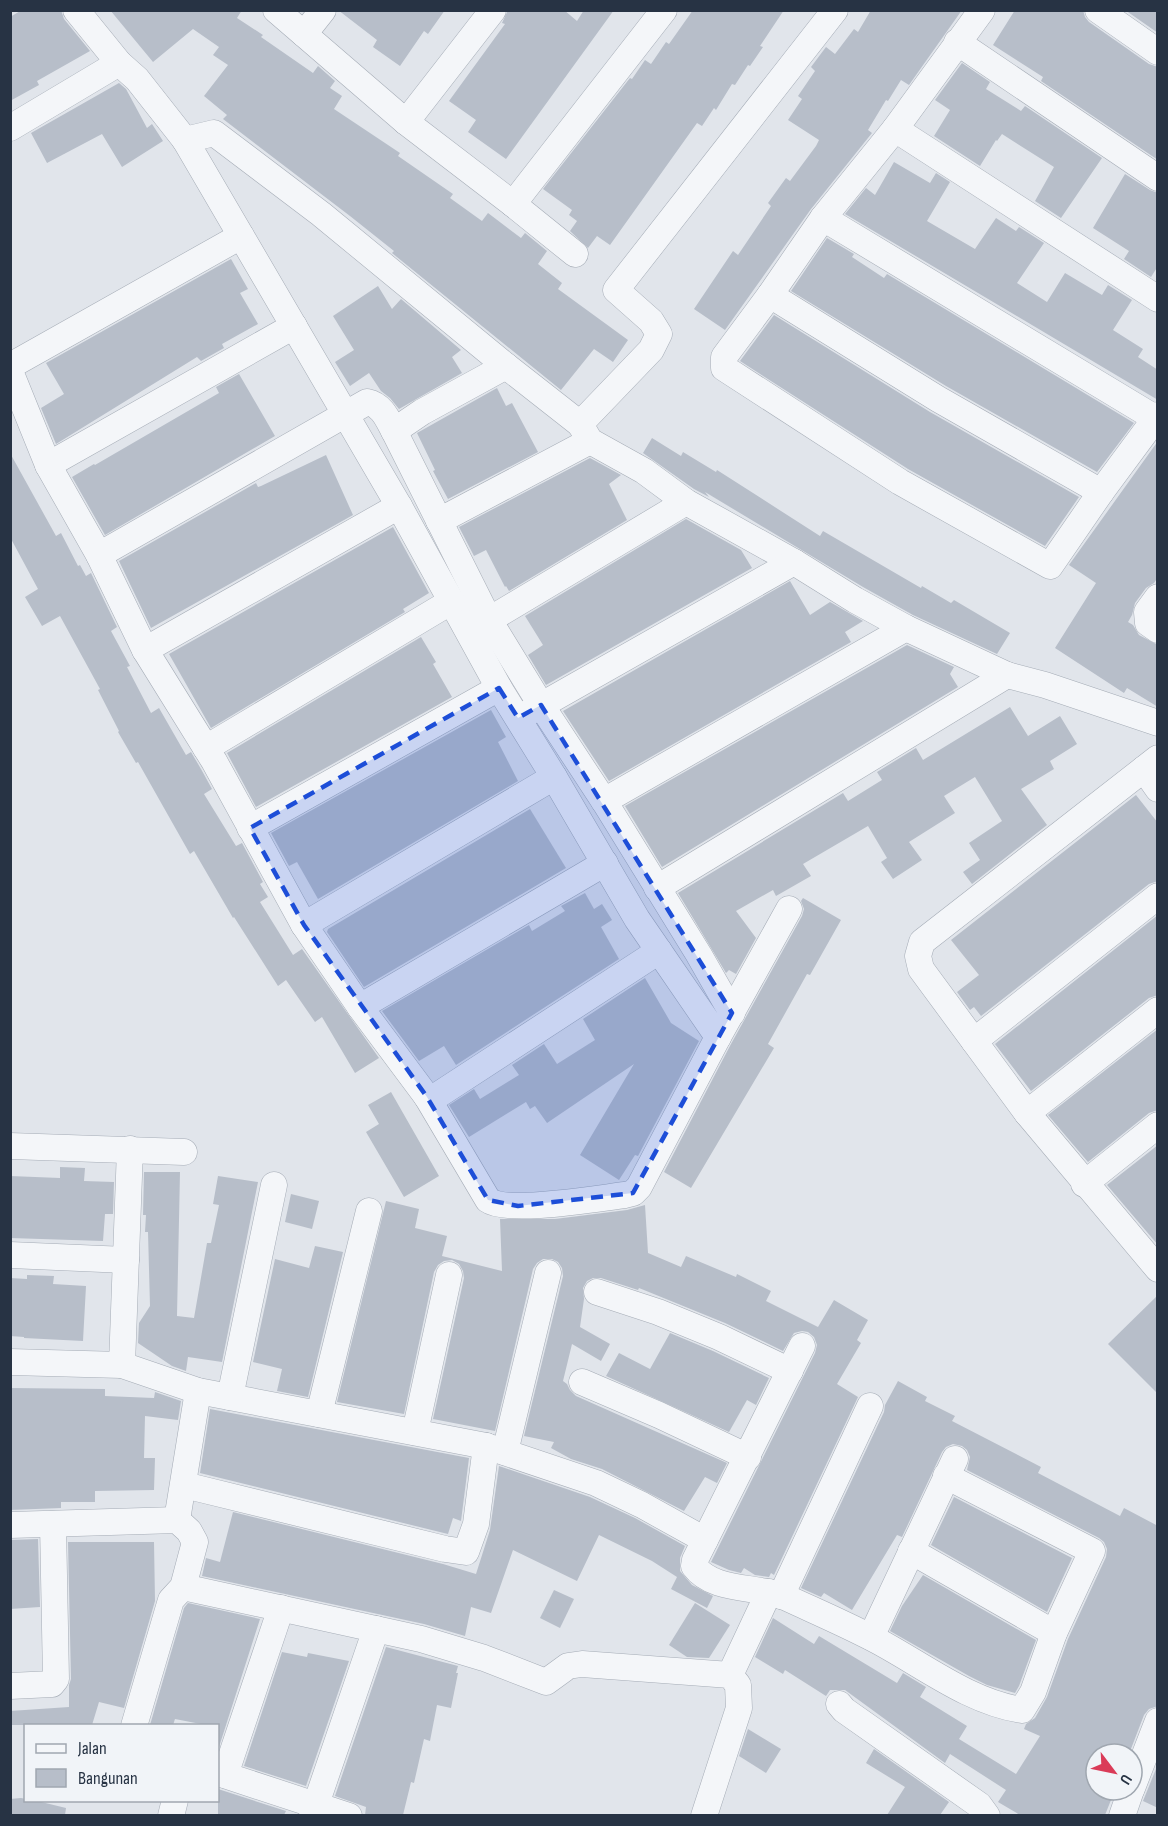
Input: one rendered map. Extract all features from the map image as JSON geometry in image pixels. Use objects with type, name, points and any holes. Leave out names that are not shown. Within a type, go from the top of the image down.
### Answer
[{"type":"street","points":[[76,10],[185,140],[399,506],[499,687],[637,919],[718,1037]]},
{"type":"street","points":[[276,10],[406,122],[575,254]]},
{"type":"street","points":[[304,34],[323,10]]},
{"type":"street","points":[[406,122],[493,10]]},
{"type":"street","points":[[513,204],[664,10]]},
{"type":"street","points":[[439,521],[585,433],[651,350],[659,333],[651,321],[616,290],[835,10]]},
{"type":"street","points":[[823,218],[1156,416],[1050,566],[900,482],[724,368],[724,357],[823,218],[895,129],[982,10]]},
{"type":"street","points":[[1098,10],[1158,52]]},
{"type":"street","points":[[957,42],[1158,178]]},
{"type":"street","points":[[10,128],[119,63]]},
{"type":"street","points":[[895,129],[1158,299]]},
{"type":"street","points":[[185,140],[214,133],[321,214],[585,433],[644,471],[686,502],[906,628],[1007,675],[1045,685],[1158,723]]},
{"type":"street","points":[[10,366],[241,236]]},
{"type":"street","points":[[770,295],[938,399],[1101,492]]},
{"type":"street","points":[[48,465],[294,326]]},
{"type":"street","points":[[394,431],[422,412],[506,366]]},
{"type":"street","points":[[10,371],[48,465],[99,555],[145,650],[206,748],[304,925],[360,1007],[427,1096],[488,1200],[492,1203],[518,1206],[633,1193],[639,1187],[789,909]]},
{"type":"street","points":[[99,555],[367,402],[375,404],[382,410],[394,431],[489,620],[604,801],[732,1013]]},
{"type":"street","points":[[489,620],[686,502]]},
{"type":"street","points":[[145,650],[399,506]]},
{"type":"street","points":[[518,718],[794,562]]},
{"type":"street","points":[[1158,597],[1147,612],[1148,623],[1158,630]]},
{"type":"street","points":[[206,748],[452,601]]},
{"type":"street","points":[[604,801],[906,628]]},
{"type":"street","points":[[657,888],[1007,675]]},
{"type":"street","points":[[250,828],[499,687]]},
{"type":"street","points":[[1153,772],[922,942],[918,956],[921,969],[1027,1113],[1084,1184],[1158,1269]]},
{"type":"street","points":[[304,925],[554,777]]},
{"type":"street","points":[[360,1007],[605,863]]},
{"type":"street","points":[[974,1041],[1158,896]]},
{"type":"street","points":[[427,1096],[435,1097],[659,951]]},
{"type":"street","points":[[1027,1113],[1158,1010]]},
{"type":"street","points":[[1084,1184],[1158,1125]]},
{"type":"street","points":[[10,1146],[184,1152]]},
{"type":"street","points":[[122,1365],[130,1149]]},
{"type":"street","points":[[230,1397],[274,1185]]},
{"type":"street","points":[[319,1414],[369,1211]]},
{"type":"street","points":[[10,1255],[126,1260]]},
{"type":"street","points":[[184,1485],[445,1549],[466,1552],[548,1273]]},
{"type":"street","points":[[415,1432],[449,1275]]},
{"type":"street","points":[[597,1292],[678,1320],[790,1371]]},
{"type":"street","points":[[802,1346],[695,1560],[694,1566],[698,1571],[719,1583],[775,1594],[871,1637],[945,1680],[1002,1707],[1022,1710],[1033,1692],[1053,1633],[1092,1551],[951,1468],[871,1637]]},
{"type":"street","points":[[10,1362],[122,1365],[198,1391],[496,1449],[596,1482],[705,1540]]},
{"type":"street","points":[[582,1382],[748,1457]]},
{"type":"street","points":[[177,1520],[198,1391]]},
{"type":"street","points":[[730,1675],[775,1594],[870,1406]]},
{"type":"street","points":[[10,1525],[177,1520],[189,1531],[195,1542],[183,1587],[171,1600],[134,1724]]},
{"type":"street","points":[[10,1686],[52,1684],[56,1679],[53,1524]]},
{"type":"street","points":[[911,1551],[1053,1633]]},
{"type":"street","points":[[183,1587],[421,1639],[484,1658],[546,1682],[568,1666],[582,1664],[730,1675],[738,1685],[739,1708],[704,1815]]},
{"type":"street","points":[[281,1608],[221,1774],[314,1809],[349,1815]]},
{"type":"street","points":[[314,1809],[376,1629]]},
{"type":"street","points":[[838,1704],[979,1805],[987,1815]]},
{"type":"street","points":[[1144,1758],[1158,1721]]},
{"type":"highlighted area","points":[[499,688],[518,718],[541,705],[732,1013],[633,1193],[518,1206],[488,1200],[427,1097],[304,925],[250,828]]},
{"type":"building","points":[[22,10],[61,10],[64,19],[90,51],[37,81],[39,85],[10,101],[10,17]]},
{"type":"building","points":[[110,10],[242,10],[237,18],[263,35],[261,37],[313,73],[318,66],[335,81],[330,88],[342,96],[334,109],[400,153],[398,156],[453,194],[450,198],[482,221],[488,213],[521,238],[525,233],[547,251],[538,264],[562,283],[558,289],[628,340],[613,362],[594,349],[561,390],[392,253],[394,251],[223,119],[227,115],[204,96],[228,65],[213,55],[219,47],[193,29],[153,62]]},
{"type":"building","points":[[338,10],[445,10],[428,34],[424,31],[400,66],[373,47],[377,40]]},
{"type":"building","points":[[508,10],[564,10],[577,21],[584,10],[614,10],[506,159],[468,132],[476,120],[449,101],[505,24],[502,23]]},
{"type":"building","points":[[693,10],[784,10],[760,46],[763,47],[750,66],[748,65],[735,85],[732,84],[716,110],[714,108],[702,126],[697,123],[610,245],[597,236],[588,248],[570,231],[577,221],[569,215],[572,210],[543,189],[645,60],[651,64],[666,42],[669,44]]},
{"type":"building","points":[[871,10],[962,10],[909,85],[901,80],[888,101],[886,100],[868,130],[872,133],[811,209],[725,330],[694,309],[733,251],[738,255],[771,206],[768,203],[786,178],[790,181],[819,140],[788,120],[802,99],[798,96],[815,71],[811,67],[826,47],[835,54],[854,29],[858,32]]},
{"type":"building","points":[[1015,10],[1083,10],[1089,22],[1149,64],[1158,67],[1158,160],[1041,81],[1043,77],[993,45]]},
{"type":"building","points":[[1125,10],[1158,10],[1158,33]]},
{"type":"building","points":[[962,63],[990,82],[986,89],[1021,111],[1025,106],[1102,158],[1061,218],[1035,201],[1054,167],[1002,134],[980,166],[934,136],[950,110],[935,100]]},
{"type":"building","points":[[119,83],[126,89],[147,128],[152,124],[163,141],[122,167],[102,134],[47,163],[31,133]]},
{"type":"building","points":[[894,162],[930,183],[936,173],[950,182],[927,221],[975,249],[996,218],[1016,231],[1019,227],[1044,243],[1017,283],[1047,302],[1065,273],[1102,295],[1108,285],[1132,300],[1113,330],[1143,349],[1138,357],[1158,370],[1158,400],[845,214],[866,188],[875,195]]},
{"type":"building","points":[[1125,174],[1158,193],[1158,266],[1151,277],[1124,259],[1129,251],[1093,228]]},
{"type":"building","points":[[827,238],[854,254],[852,257],[884,278],[887,274],[1134,423],[1097,472],[946,386],[791,291]]},
{"type":"building","points":[[231,259],[248,289],[240,293],[258,324],[222,344],[224,348],[201,361],[197,357],[56,444],[41,408],[64,394],[46,363]]},
{"type":"building","points":[[378,286],[392,309],[401,299],[461,350],[452,357],[462,373],[399,409],[381,391],[369,373],[350,386],[335,362],[354,350],[333,316]]},
{"type":"building","points":[[774,315],[930,412],[1079,497],[1045,546],[908,469],[740,361]]},
{"type":"building","points":[[239,374],[275,436],[105,535],[72,477],[219,393],[216,387]]},
{"type":"building","points":[[497,388],[506,406],[512,403],[538,452],[448,499],[417,433]]},
{"type":"building","points":[[652,438],[681,456],[683,452],[716,472],[717,470],[820,536],[823,531],[921,588],[922,586],[951,603],[954,600],[1010,633],[997,654],[913,615],[705,492],[709,497],[694,489],[643,453]]},
{"type":"building","points":[[1158,441],[1158,577],[1135,603],[1128,622],[1133,625],[1139,635],[1158,645],[1158,707],[1127,688],[1124,693],[1055,648],[1096,583],[1069,565]]},
{"type":"building","points":[[10,453],[56,536],[61,533],[78,566],[80,565],[86,576],[91,573],[117,627],[111,631],[151,713],[159,708],[186,755],[191,752],[201,769],[212,789],[204,794],[236,846],[242,843],[263,882],[260,884],[268,897],[260,902],[293,955],[302,949],[379,1058],[355,1073],[322,1017],[315,1022],[286,980],[278,986],[233,918],[194,851],[190,854],[138,762],[136,763],[118,732],[98,690],[100,689],[60,616],[42,626],[25,597],[38,589],[10,537]]},
{"type":"building","points":[[326,455],[353,515],[151,628],[119,561],[256,483],[258,487],[261,486]]},
{"type":"building","points":[[590,458],[621,475],[609,484],[627,520],[509,591],[486,550],[474,556],[459,527]]},
{"type":"building","points":[[686,519],[741,550],[752,568],[546,685],[528,655],[543,645],[525,616]]},
{"type":"building","points":[[393,527],[429,593],[403,609],[405,612],[211,728],[169,654]]},
{"type":"building","points":[[790,581],[810,615],[830,602],[863,621],[845,632],[851,642],[609,781],[563,711]]},
{"type":"building","points":[[421,637],[436,662],[433,664],[452,697],[256,807],[227,753]]},
{"type":"building","points":[[907,645],[954,667],[950,674],[958,687],[662,867],[625,806]]},
{"type":"building","points":[[1010,707],[1028,736],[1060,716],[1077,744],[1050,761],[1054,769],[1021,789],[1047,825],[972,884],[963,872],[980,860],[969,843],[1002,821],[975,777],[944,796],[955,813],[909,842],[922,860],[893,879],[881,862],[887,858],[868,826],[803,864],[811,876],[776,896],[773,890],[736,911],[756,938],[736,974],[729,970],[726,973],[678,893],[843,793],[848,801],[882,780],[877,772],[916,748],[923,760]]},
{"type":"building","points":[[491,710],[506,737],[498,742],[518,781],[318,899],[297,862],[289,866],[271,833]]},
{"type":"building","points":[[1136,795],[1158,823],[1158,881],[1149,884],[981,1016],[974,1007],[970,1010],[957,992],[979,975],[951,940]]},
{"type":"building","points":[[530,809],[566,868],[364,987],[327,932],[328,929]]},
{"type":"building","points":[[585,893],[594,909],[602,904],[612,920],[601,927],[619,959],[456,1065],[444,1046],[419,1061],[382,1011],[529,925],[532,931],[565,911],[561,906]]},
{"type":"building","points":[[803,898],[841,920],[810,975],[807,974],[768,1044],[774,1048],[691,1188],[664,1172],[802,916],[804,909],[801,901]]},
{"type":"building","points":[[1158,915],[1158,995],[1149,998],[1031,1091],[995,1044]]},
{"type":"building","points":[[645,978],[671,1023],[699,1041],[638,1156],[635,1155],[619,1180],[580,1155],[634,1064],[547,1123],[535,1106],[530,1109],[526,1102],[469,1137],[449,1105],[474,1089],[480,1099],[519,1075],[512,1065],[544,1044],[557,1064],[595,1040],[583,1019]]},
{"type":"building","points":[[1158,1029],[1158,1110],[1149,1113],[1088,1162],[1048,1115]]},
{"type":"building","points":[[391,1092],[439,1176],[404,1197],[366,1132],[379,1124],[368,1105]]},
{"type":"building","points":[[1158,1145],[1158,1245],[1107,1185]]},
{"type":"building","points":[[60,1167],[85,1168],[84,1181],[114,1182],[113,1214],[105,1214],[103,1241],[10,1238],[10,1176],[60,1178]]},
{"type":"building","points":[[144,1172],[180,1172],[177,1316],[194,1318],[207,1243],[211,1243],[219,1205],[213,1204],[218,1176],[258,1182],[222,1362],[188,1357],[186,1371],[172,1366],[138,1343],[139,1323],[150,1306],[148,1232],[145,1232],[146,1215],[143,1215]]},
{"type":"building","points":[[291,1194],[319,1201],[312,1229],[285,1222]]},
{"type":"building","points":[[386,1201],[419,1209],[415,1228],[447,1236],[442,1256],[502,1271],[500,1219],[555,1219],[627,1210],[645,1205],[648,1253],[681,1267],[686,1256],[736,1277],[737,1274],[771,1291],[766,1301],[818,1327],[834,1300],[868,1320],[857,1340],[861,1343],[837,1384],[858,1397],[774,1575],[771,1573],[769,1577],[755,1575],[744,1568],[741,1573],[711,1562],[815,1353],[817,1345],[814,1337],[808,1332],[794,1333],[783,1351],[725,1323],[639,1288],[638,1290],[601,1278],[587,1281],[583,1288],[584,1299],[580,1327],[610,1344],[601,1361],[572,1344],[563,1381],[576,1396],[727,1463],[717,1483],[705,1477],[684,1511],[602,1469],[571,1459],[551,1448],[554,1442],[524,1436],[563,1276],[562,1268],[552,1259],[543,1259],[533,1269],[495,1431],[433,1419],[464,1278],[459,1264],[452,1260],[438,1265],[434,1272],[404,1414],[337,1402]]},
{"type":"building","points":[[315,1246],[343,1252],[308,1397],[277,1391],[282,1369],[253,1362],[275,1259],[309,1268]]},
{"type":"building","points":[[27,1275],[54,1276],[53,1284],[86,1286],[83,1341],[10,1336],[10,1278],[27,1279]]},
{"type":"building","points":[[1158,1295],[1158,1394],[1108,1344]]},
{"type":"building","points":[[670,1333],[769,1378],[756,1405],[747,1400],[729,1432],[606,1376],[619,1353],[650,1369]]},
{"type":"building","points":[[898,1381],[927,1397],[925,1401],[955,1416],[952,1421],[1041,1467],[1038,1473],[1120,1516],[1124,1508],[1158,1526],[1158,1706],[1149,1709],[1144,1715],[1134,1742],[1084,1742],[1084,1802],[1110,1802],[1105,1815],[1020,1815],[998,1802],[1006,1790],[950,1754],[945,1763],[845,1690],[830,1690],[826,1696],[785,1670],[783,1674],[755,1657],[773,1618],[814,1644],[819,1636],[897,1683],[903,1673],[926,1687],[920,1697],[967,1726],[959,1739],[1016,1774],[1040,1736],[1024,1729],[1026,1724],[1035,1718],[1047,1697],[1068,1639],[1106,1557],[1107,1549],[1099,1538],[967,1470],[970,1457],[962,1446],[953,1444],[942,1452],[902,1537],[897,1535],[852,1610],[824,1593],[821,1597],[801,1588],[884,1412],[885,1405]]},
{"type":"building","points":[[10,1388],[105,1389],[105,1396],[154,1398],[155,1392],[181,1401],[178,1420],[145,1416],[144,1458],[155,1458],[154,1490],[95,1491],[95,1502],[61,1502],[61,1508],[10,1510]]},
{"type":"building","points":[[210,1409],[469,1458],[461,1521],[453,1518],[448,1534],[200,1473]]},
{"type":"building","points":[[499,1466],[590,1497],[635,1518],[685,1546],[680,1558],[680,1571],[692,1585],[713,1596],[707,1608],[671,1589],[677,1577],[652,1561],[599,1535],[577,1581],[513,1550],[491,1613],[471,1607],[465,1636],[424,1624],[202,1576],[206,1558],[220,1562],[233,1512],[476,1574],[490,1530]]},
{"type":"building","points":[[954,1497],[1072,1558],[1047,1612],[931,1545]]},
{"type":"building","points":[[38,1539],[40,1607],[10,1609],[10,1540]]},
{"type":"building","points":[[68,1542],[154,1542],[155,1601],[124,1708],[99,1702],[92,1724],[10,1725],[10,1711],[69,1707],[71,1679]]},
{"type":"building","points":[[923,1575],[1036,1640],[1015,1693],[987,1685],[890,1631],[902,1606]]},
{"type":"building","points":[[554,1590],[574,1599],[560,1628],[540,1618]]},
{"type":"building","points":[[188,1603],[260,1619],[219,1747],[219,1724],[201,1724],[175,1719],[173,1724],[150,1724],[184,1608]]},
{"type":"building","points":[[695,1603],[730,1625],[709,1658],[687,1657],[669,1645]]},
{"type":"building","points":[[386,1647],[458,1666],[456,1673],[458,1673],[451,1708],[437,1705],[430,1741],[424,1739],[414,1783],[411,1782],[403,1815],[365,1815],[366,1807],[335,1796]]},
{"type":"building","points":[[282,1652],[307,1657],[308,1653],[349,1661],[306,1786],[244,1766]]},
{"type":"building","points":[[748,1729],[781,1749],[766,1773],[739,1756]]},
{"type":"building","points":[[874,1749],[949,1802],[940,1815],[887,1815],[905,1787],[866,1763]]},
{"type":"building","points":[[1158,1764],[1158,1808],[1144,1801]]},
{"type":"building","points":[[219,1789],[286,1811],[284,1815],[218,1815]]},
{"type":"building","points":[[21,1798],[24,1799],[24,1802],[41,1802],[66,1808],[65,1815],[10,1815],[10,1799]]}]
